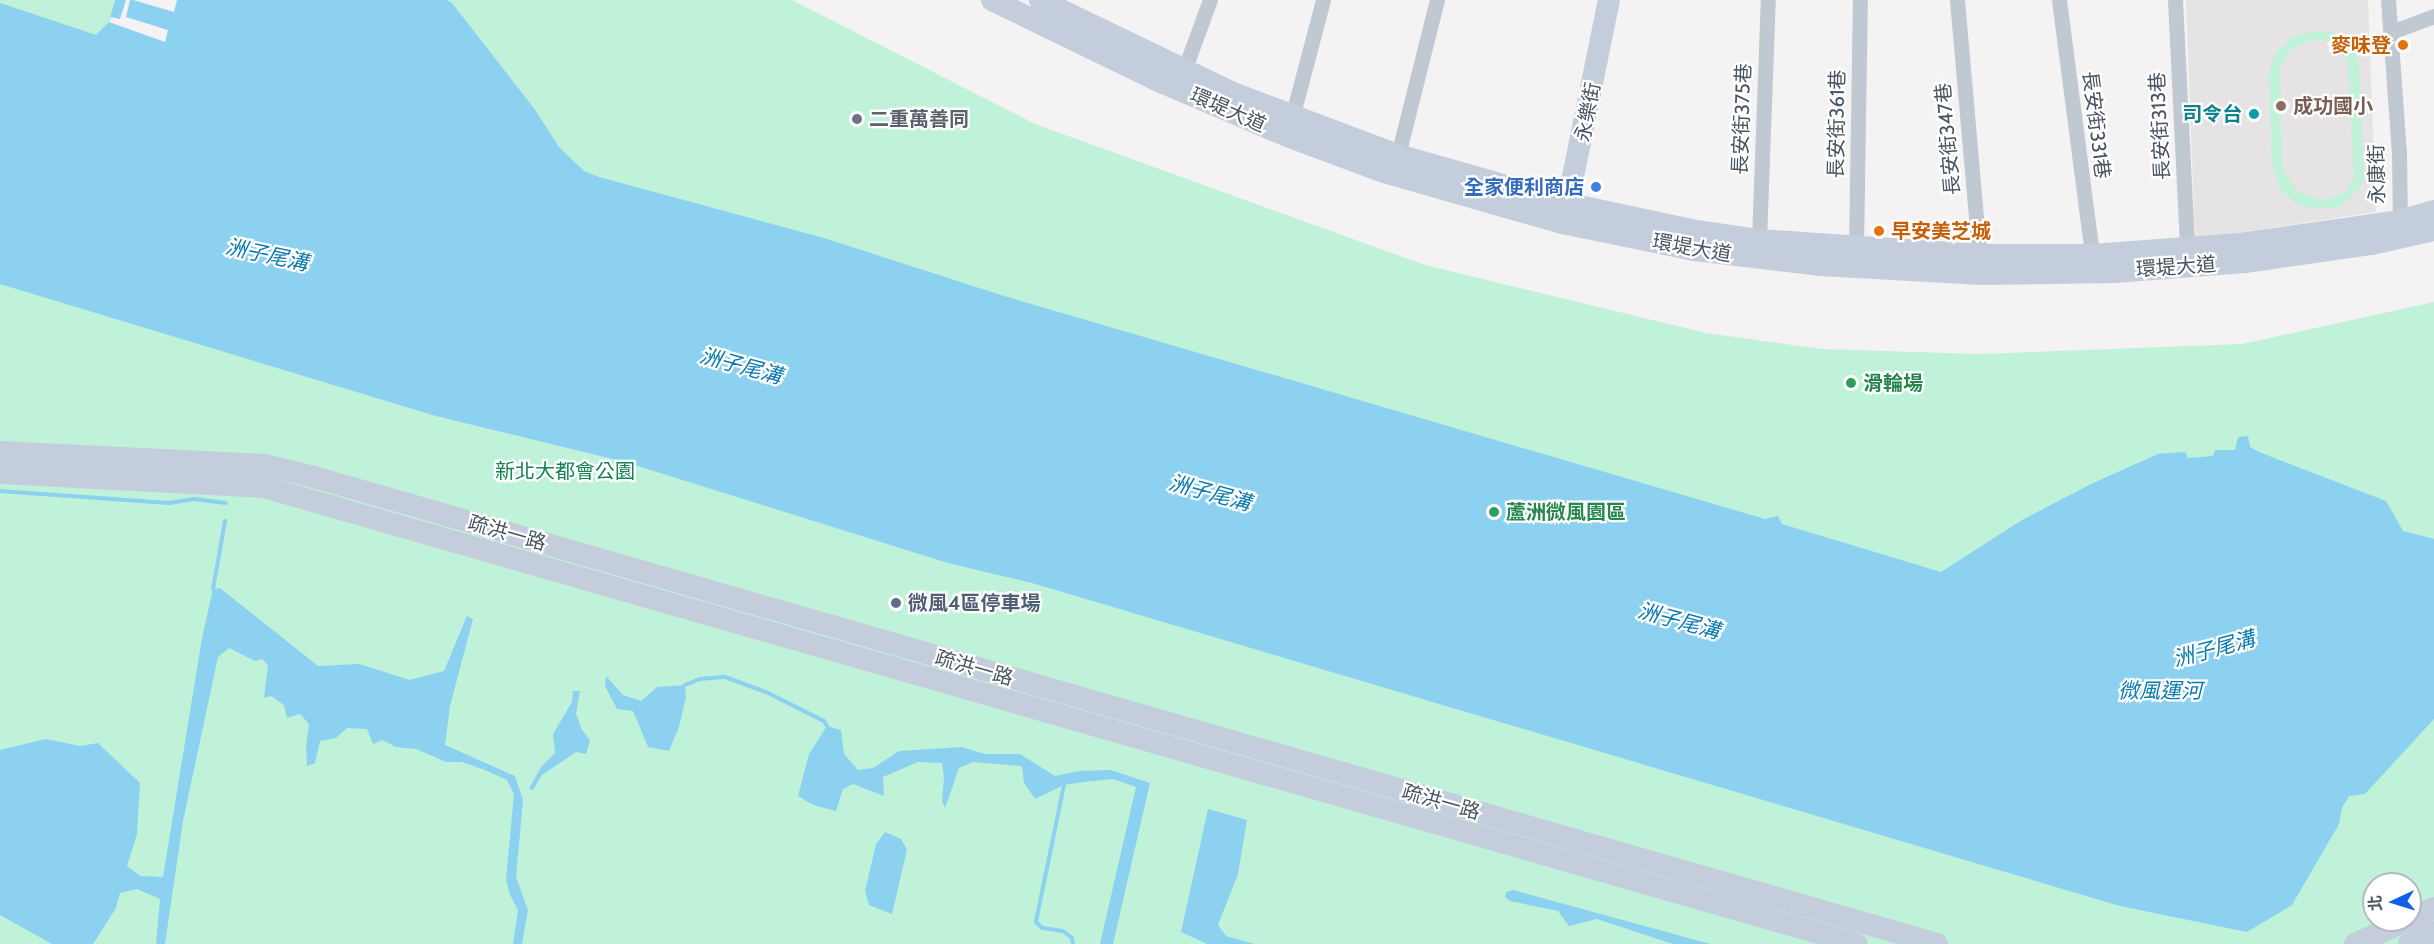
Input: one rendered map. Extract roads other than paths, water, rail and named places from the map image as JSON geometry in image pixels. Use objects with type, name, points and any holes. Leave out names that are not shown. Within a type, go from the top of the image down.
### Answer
[{"type":"street","name":"環堤大道","points":[[992,0],[1181,79],[1233,93],[1290,127],[1384,172],[1566,214],[1695,250],[1761,260],[1980,265],[2115,272],[2245,262],[2400,230],[2434,211]]},
{"type":"street","name":"環堤大道","points":[[1040,0],[1181,79]]},
{"type":"street","points":[[1181,79],[1210,0]]},
{"type":"street","points":[[1290,127],[1323,0]]},
{"type":"street","points":[[1398,156],[1437,0]]},
{"type":"street","name":"永樂街","points":[[1566,214],[1609,0]]},
{"type":"street","name":"長安街375巷","points":[[1759,240],[1768,0]]},
{"type":"street","name":"長安街361巷","points":[[1856,249],[1860,0]]},
{"type":"street","name":"長安街347巷","points":[[1957,0],[1980,265]]},
{"type":"street","name":"長安街331巷","points":[[2059,0],[2092,255]]},
{"type":"street","name":"長安街313巷","points":[[2175,0],[2187,249]]},
{"type":"street","name":"永康街","points":[[2388,0],[2399,154],[2400,230]]},
{"type":"street","points":[[2391,32],[2434,16]]},
{"type":"street","name":"環堤大道","points":[[1290,127],[1398,156],[1566,214],[1759,240],[1856,249],[1980,265],[2400,230],[2434,230]]},
{"type":"street","points":[[2400,230],[2434,242]]},
{"type":"street","name":"疏洪一路","points":[[0,452],[265,465],[314,477],[1937,944]]},
{"type":"street","name":"疏洪一路","points":[[0,473],[264,487],[1857,944]]},
{"type":"street","points":[[2355,944],[2381,932]]},
{"type":"street","points":[[2409,944],[2434,932]]},
{"type":"water","name":"微風運河","points":[[115,0],[447,0],[452,3],[536,111],[559,147],[584,171],[599,177],[824,238],[1001,295],[1765,519],[1778,516],[1782,524],[1941,572],[2022,520],[2091,484],[2158,454],[2185,452],[2188,458],[2213,456],[2215,450],[2235,450],[2238,437],[2248,436],[2250,447],[2259,452],[2386,501],[2403,531],[2434,539],[2434,719],[2365,794],[2349,796],[2342,808],[2339,824],[2292,905],[2247,932],[2120,906],[1032,583],[948,563],[625,462],[436,416],[0,284],[0,3],[96,35],[109,22]]},
{"type":"water","points":[[220,588],[318,666],[359,664],[410,680],[444,671],[467,616],[473,619],[450,706],[445,745],[515,776],[523,800],[516,877],[528,910],[522,944],[513,944],[518,910],[510,895],[506,879],[514,794],[507,780],[462,762],[446,762],[416,749],[396,747],[382,740],[373,744],[367,729],[347,728],[336,738],[320,741],[315,763],[307,766],[306,747],[309,724],[300,714],[287,718],[284,705],[271,696],[264,698],[268,665],[262,659],[255,661],[229,648],[218,657],[183,821],[165,944],[156,944],[160,899],[137,889],[120,893],[116,908],[93,944],[52,944],[0,915],[0,750],[46,739],[80,746],[98,743],[140,783],[137,834],[127,866],[140,876],[163,877],[202,638],[213,589]]},
{"type":"water","points":[[606,676],[623,695],[641,701],[657,687],[685,685],[686,697],[679,727],[669,751],[648,747],[633,711],[617,709],[605,686]]},
{"type":"water","points":[[573,691],[580,691],[576,714],[582,730],[590,740],[586,754],[576,752],[542,775],[533,790],[529,789],[541,767],[555,753],[553,734],[572,702]]},
{"type":"water","points":[[827,726],[841,730],[844,754],[858,770],[873,768],[899,751],[962,747],[985,754],[1020,754],[1055,776],[1079,771],[1111,770],[1150,783],[1113,944],[1100,944],[1136,787],[1113,779],[1083,782],[1064,785],[1035,799],[1024,783],[1022,766],[973,762],[959,768],[945,808],[942,801],[944,777],[942,763],[918,762],[883,777],[884,796],[853,784],[843,789],[836,811],[813,805],[798,796],[809,754]]},
{"type":"water","points":[[1208,809],[1247,820],[1238,874],[1218,925],[1226,936],[1254,944],[1207,944],[1181,932]]},
{"type":"water","points":[[885,832],[901,839],[907,850],[892,914],[869,905],[865,891],[876,844]]},
{"type":"water","points":[[1513,890],[1710,944],[1673,944],[1597,919],[1569,926],[1558,911],[1510,901],[1505,897],[1506,892]]},
{"type":"waterway","points":[[0,491],[169,503],[194,499],[226,503]]},
{"type":"waterway","points":[[213,589],[225,521]]},
{"type":"waterway","points":[[685,685],[700,679],[725,677],[766,692],[824,721],[827,726]]},
{"type":"waterway","points":[[1064,785],[1036,922],[1042,928],[1063,931],[1072,938],[1073,944]]},
{"type":"place","name":"麥味登","points":[[2403,45]]},
{"type":"place","name":"成功國小","points":[[2281,106]]},
{"type":"place","name":"司令台","points":[[2254,114]]},
{"type":"place","name":"二重萬善同","points":[[857,119]]},
{"type":"place","name":"全家便利商店","points":[[1596,187]]},
{"type":"place","name":"早安美芝城","points":[[1879,231]]},
{"type":"place","name":"滑輪場","points":[[1851,383]]},
{"type":"place","name":"蘆洲微風園區","points":[[1494,512]]},
{"type":"place","name":"微風4區停車場","points":[[896,603]]},
{"type":"water label","name":"洲子尾溝","points":[[267,255]]},
{"type":"water label","name":"洲子尾溝","points":[[741,366]]},
{"type":"water label","name":"洲子尾溝","points":[[1210,493]]},
{"type":"water label","name":"洲子尾溝","points":[[1679,621]]},
{"type":"water label","name":"洲子尾溝","points":[[2214,649]]},
{"type":"park label","name":"新北大都會公園","points":[[565,471]]}]
